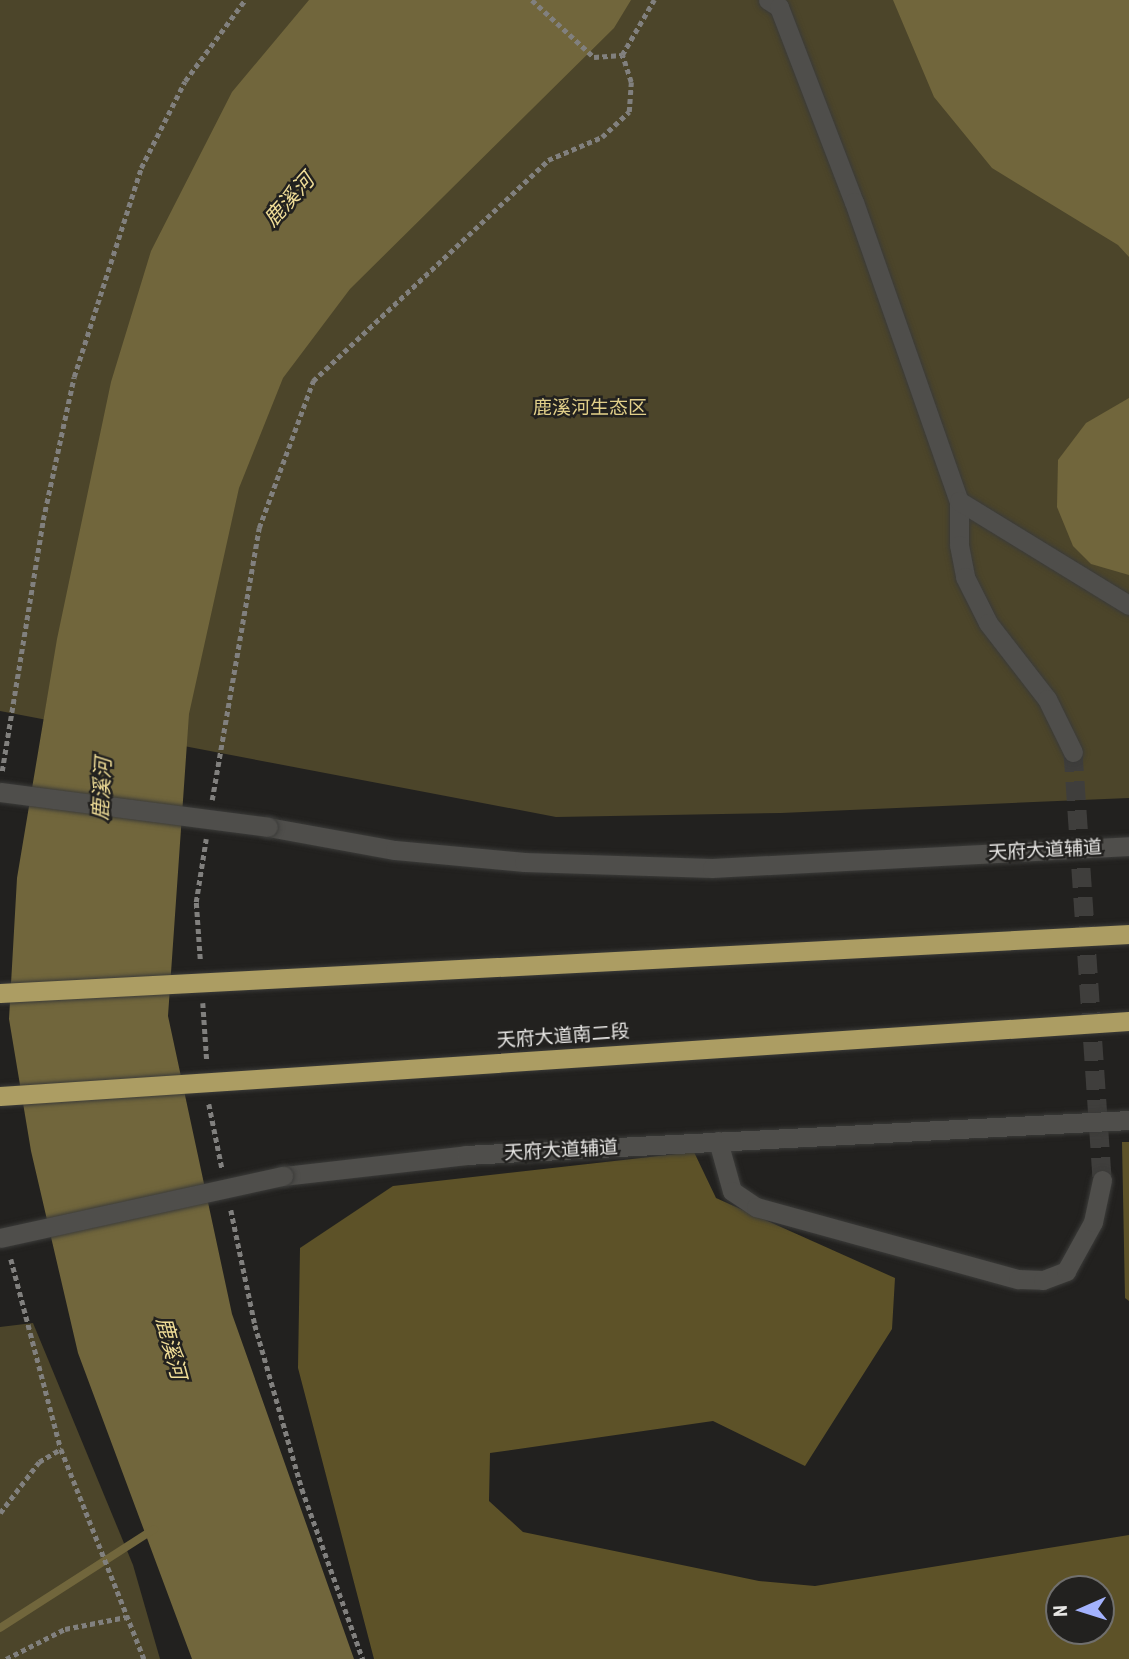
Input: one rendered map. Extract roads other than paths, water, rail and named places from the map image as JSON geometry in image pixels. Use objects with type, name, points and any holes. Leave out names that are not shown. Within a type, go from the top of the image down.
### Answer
[{"type":"highway","points":[[0,993],[1129,933]]},
{"type":"highway","name":"天府大道南二段","points":[[0,1096],[1129,1021]]},
{"type":"street","points":[[768,0],[779,7],[854,202],[960,502],[959,545],[965,577],[988,623],[1047,699],[1073,752]]},
{"type":"street","points":[[960,502],[1129,605]]},
{"type":"street","name":"天府大道辅道","points":[[1,783],[434,854],[524,862],[712,868],[1129,846]]},
{"type":"street","name":"天府大道辅道","points":[[4,1244],[283,1176],[466,1155],[1129,1120]]},
{"type":"street","points":[[718,1141],[732,1192],[756,1207],[1018,1279],[1043,1280],[1066,1271],[1093,1222],[1102,1180]]},
{"type":"water","name":"鹿溪河","points":[[309,0],[631,0],[614,28],[350,289],[283,378],[239,488],[189,714],[168,1016],[232,1314],[354,1659],[192,1659],[78,1353],[31,1151],[9,1019],[17,878],[57,639],[111,382],[151,251],[232,92]]},
{"type":"water","points":[[893,0],[1129,0],[1129,257],[1118,245],[992,168],[934,97]]},
{"type":"water","points":[[1129,398],[1129,575],[1091,564],[1073,546],[1057,507],[1058,460],[1086,423]]},
{"type":"waterway","points":[[0,1628],[154,1529]]},
{"type":"tunnel","points":[[1073,752],[1102,1180]]},
{"type":"park label","name":"鹿溪河生态区","points":[[590,408]]}]
